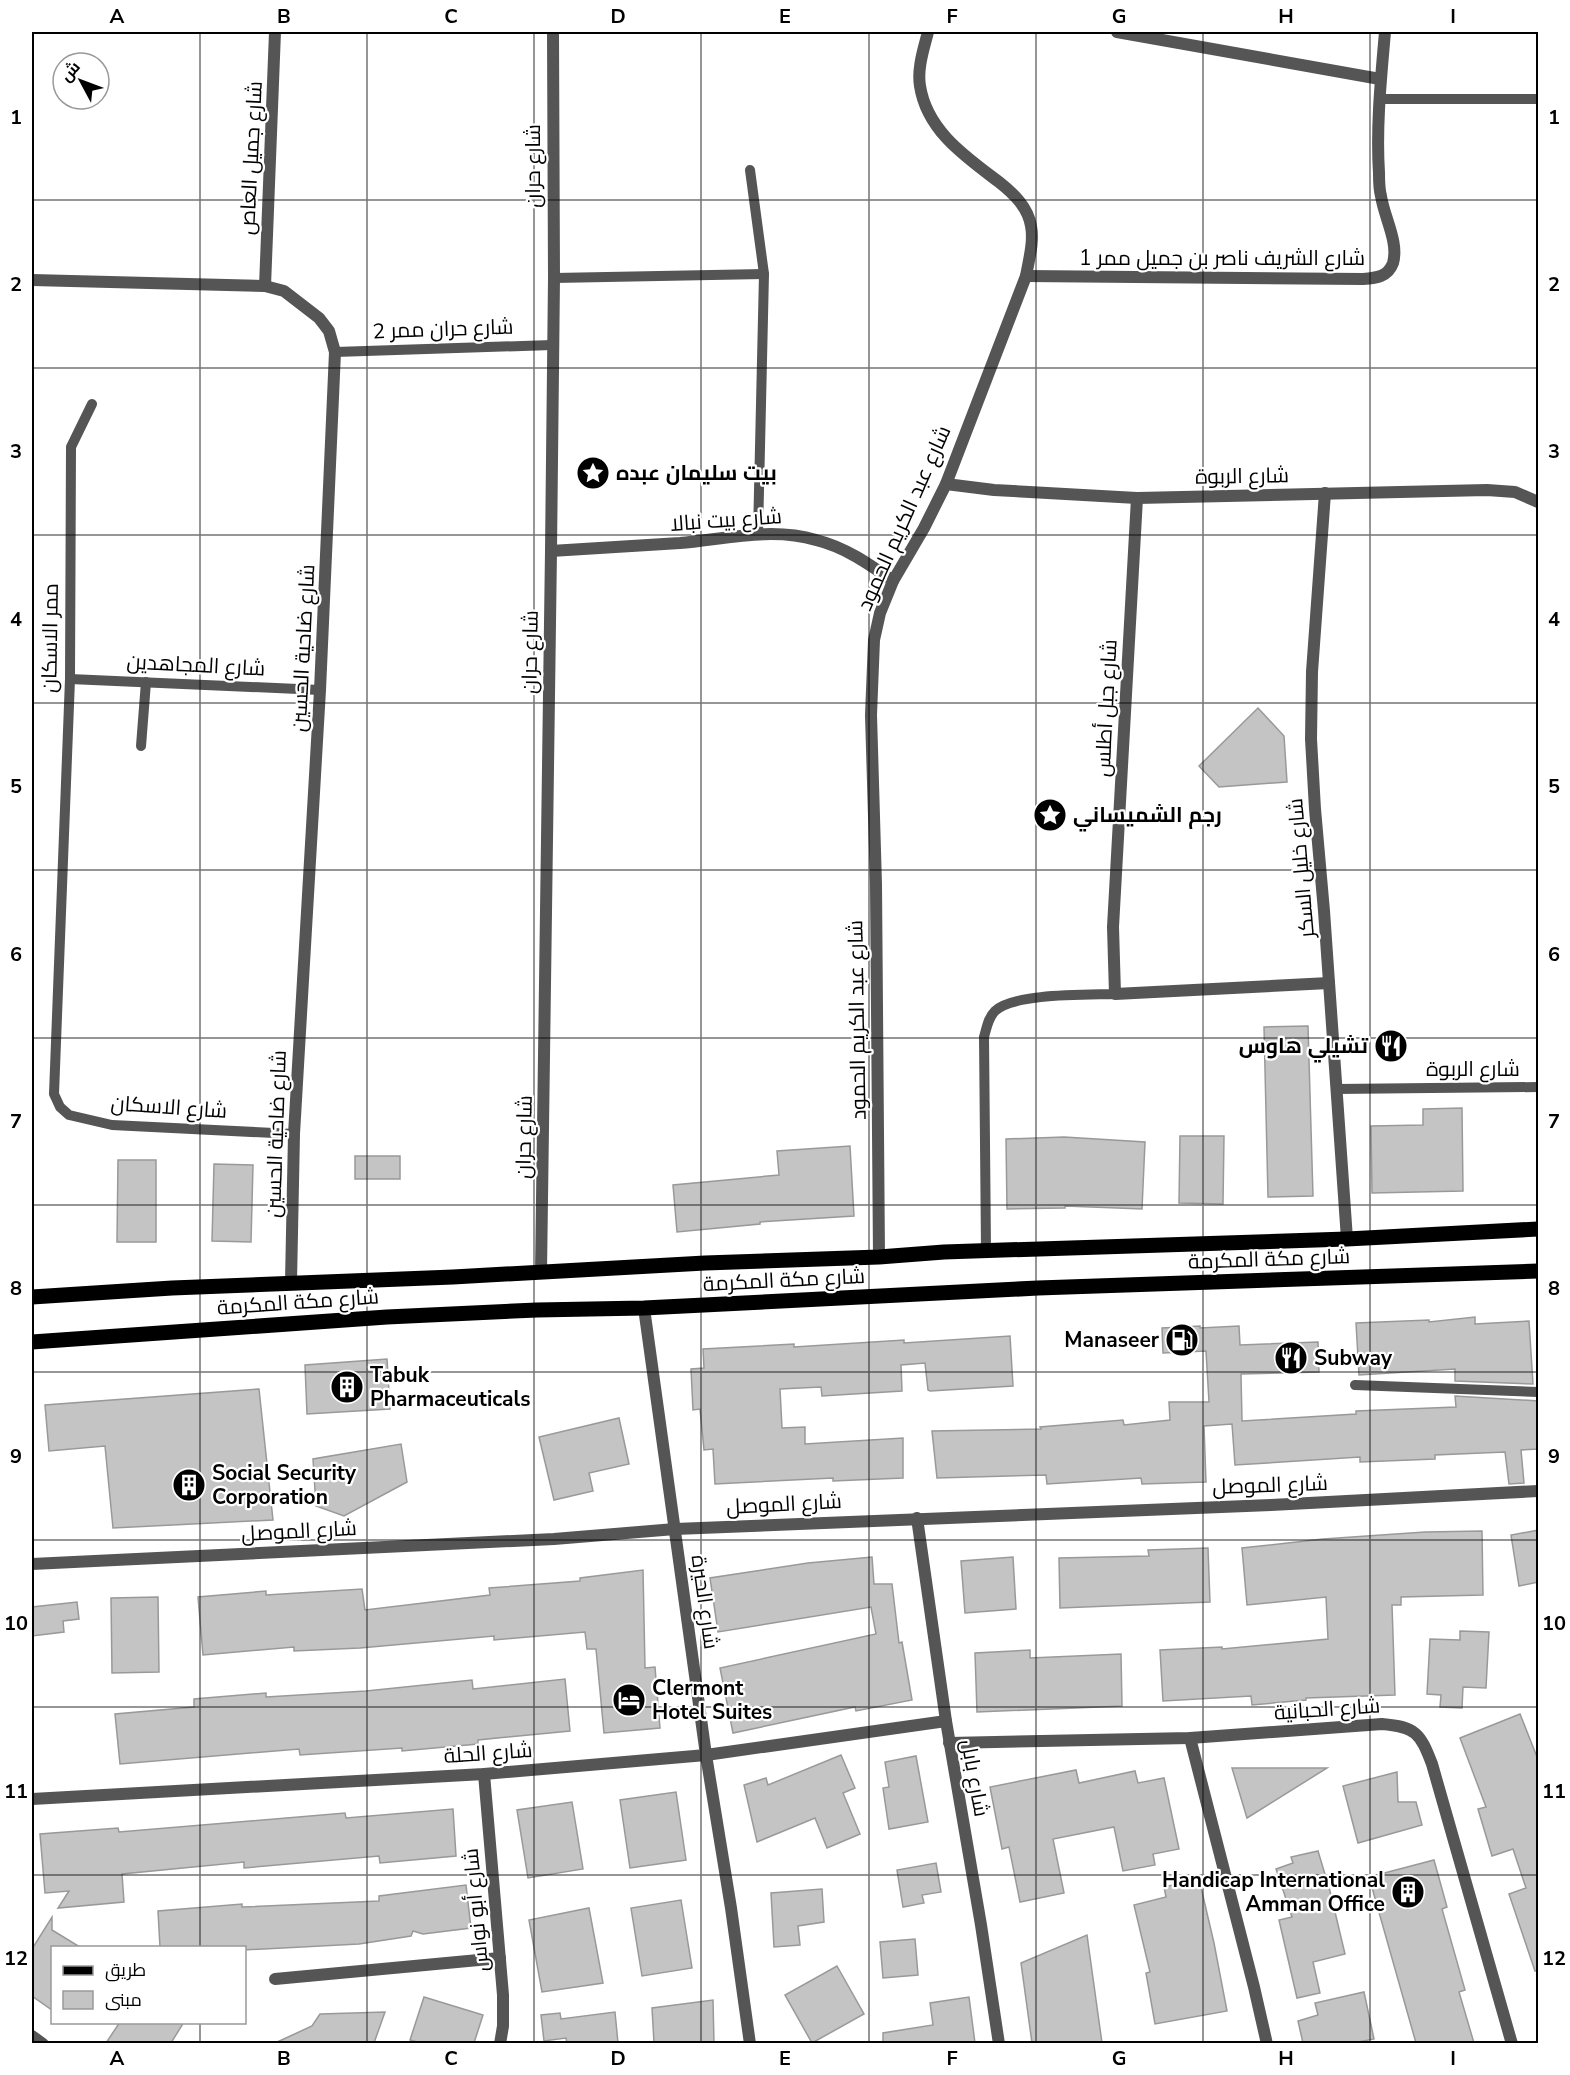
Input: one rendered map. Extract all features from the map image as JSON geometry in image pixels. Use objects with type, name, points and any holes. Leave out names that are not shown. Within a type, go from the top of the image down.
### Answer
[{"type":"main road","name":"شارع مكة المكرمة","points":[[32,1297],[291,1282],[453,1277],[986,1250],[1347,1239],[1539,1228]]},
{"type":"main road","name":"شارع مكة المكرمة","points":[[32,1342],[387,1317],[644,1308],[1038,1288],[1539,1271]]},
{"type":"street","name":"شارع جميل العاص","points":[[265,286],[275,32]]},
{"type":"street","name":"شارع حران","points":[[542,1272],[554,278],[552,32]]},
{"type":"street","name":"شارع عبد الكريم الحمود","points":[[879,1257],[876,884],[871,715],[874,640],[880,613],[893,581],[946,484],[1026,276],[1032,245],[1031,224],[1023,205],[1009,190],[961,153],[941,133],[926,107],[920,84],[922,55],[928,32]]},
{"type":"street","points":[[1117,32],[1380,79]]},
{"type":"street","name":"شارع الشريف ناصر بن جميل ممر 1","points":[[1026,276],[1363,279],[1378,278],[1386,274],[1393,261],[1395,248],[1381,195],[1379,169],[1380,79],[1385,32]]},
{"type":"street","name":"شارع ضاحية الحسين","points":[[32,280],[265,286],[284,291],[320,318],[329,332],[335,352],[320,690],[294,1134],[291,1282]]},
{"type":"street","name":"شارع الربوة","points":[[946,484],[994,490],[1137,498],[1487,490],[1515,492],[1539,502]]},
{"type":"street","name":"شارع خليل السكر","points":[[1325,494],[1312,672],[1311,739],[1347,1239]]},
{"type":"street","name":"شارع جبل أطلس","points":[[1115,994],[1113,927],[1137,498]]},
{"type":"street","name":"شارع بيت نبالا","points":[[551,551],[680,543],[758,534],[792,535],[841,549],[893,581]]},
{"type":"street","points":[[1115,994],[1329,983]]},
{"type":"street","name":"شارع الحيرة","points":[[644,1308],[706,1755],[750,2043]]},
{"type":"street","name":"شارع الموصل","points":[[32,1564],[554,1539],[675,1529],[1271,1505],[1539,1491]]},
{"type":"street","name":"شارع بابل","points":[[918,1518],[949,1743],[999,2043]]},
{"type":"street","name":"شارع الحلة","points":[[32,1799],[484,1774],[706,1755],[946,1721]]},
{"type":"street","name":"شارع الحبانية","points":[[949,1743],[1190,1738],[1382,1724],[1403,1726],[1416,1734],[1425,1747],[1432,1764],[1512,2043]]},
{"type":"street","points":[[1190,1738],[1267,2043]]},
{"type":"street","name":"شارع أبو نواس","points":[[484,1774],[503,2005],[500,2043]]},
{"type":"street","points":[[275,1979],[500,1958]]},
{"type":"street","points":[[32,2036],[43,2043]]},
{"type":"lane","points":[[1380,99],[1539,99]]},
{"type":"lane","points":[[750,170],[764,274],[758,534]]},
{"type":"lane","points":[[554,278],[764,274]]},
{"type":"lane","name":"شارع حران ممر 2","points":[[335,352],[552,345]]},
{"type":"lane","name":"ممر الاسكان","points":[[54,1094],[70,678],[71,447],[92,404]]},
{"type":"lane","name":"شارع المجاهدين","points":[[70,678],[320,690]]},
{"type":"lane","points":[[141,746],[146,682]]},
{"type":"lane","points":[[986,1250],[984,1037],[989,1018],[995,1010],[1007,1002],[1033,998],[1115,994]]},
{"type":"lane","name":"شارع الربوة","points":[[1336,1089],[1539,1087]]},
{"type":"lane","name":"شارع الاسكان","points":[[54,1094],[60,1107],[69,1115],[112,1125],[294,1134]]},
{"type":"lane","points":[[1355,1385],[1539,1392]]},
{"type":"building","points":[[1258,708],[1284,736],[1287,782],[1219,787],[1199,766]]},
{"type":"building","points":[[1308,1026],[1313,1196],[1268,1197],[1264,1027]]},
{"type":"building","points":[[1462,1108],[1463,1191],[1372,1193],[1371,1126],[1423,1125],[1423,1109]]},
{"type":"building","points":[[1180,1136],[1224,1136],[1223,1204],[1179,1203]]},
{"type":"building","points":[[1064,1137],[1145,1142],[1142,1209],[1065,1206],[1065,1208],[1007,1209],[1006,1139]]},
{"type":"building","points":[[850,1146],[854,1216],[760,1222],[760,1224],[677,1232],[673,1185],[779,1175],[777,1151]]},
{"type":"building","points":[[355,1156],[400,1156],[400,1179],[355,1179]]},
{"type":"building","points":[[118,1160],[156,1160],[156,1242],[117,1242]]},
{"type":"building","points":[[214,1164],[253,1165],[251,1242],[212,1241]]},
{"type":"building","points":[[1475,1317],[1475,1324],[1529,1321],[1533,1384],[1455,1381],[1455,1369],[1359,1375],[1356,1323],[1429,1320],[1429,1322]]},
{"type":"building","points":[[1200,1326],[1200,1328],[1239,1326],[1240,1345],[1318,1342],[1319,1372],[1241,1374],[1242,1421],[1356,1414],[1356,1411],[1456,1407],[1455,1396],[1539,1401],[1539,1449],[1521,1450],[1524,1483],[1509,1484],[1505,1452],[1435,1455],[1435,1459],[1360,1462],[1360,1457],[1235,1465],[1232,1424],[1204,1426],[1206,1482],[1142,1484],[1141,1478],[1047,1484],[1046,1475],[937,1478],[932,1431],[1041,1429],[1040,1427],[1123,1420],[1124,1425],[1170,1420],[1169,1402],[1209,1402],[1206,1351],[1163,1353],[1162,1328]]},
{"type":"building","points":[[1010,1336],[1013,1386],[930,1391],[925,1363],[901,1365],[902,1391],[822,1396],[821,1387],[780,1389],[782,1428],[805,1427],[805,1444],[903,1438],[903,1478],[833,1481],[833,1478],[715,1484],[713,1449],[704,1450],[700,1409],[693,1410],[691,1369],[704,1368],[703,1349],[794,1344],[794,1347],[904,1340],[904,1343]]},
{"type":"building","name":"Tabuk Pharmaceuticals","points":[[387,1359],[390,1409],[307,1414],[305,1365]]},
{"type":"building","name":"Social Security Corporation","points":[[259,1389],[273,1520],[113,1528],[105,1446],[49,1451],[45,1405]]},
{"type":"building","points":[[619,1418],[629,1464],[589,1473],[593,1491],[554,1500],[539,1437]]},
{"type":"building","points":[[401,1444],[407,1482],[344,1516],[316,1506],[313,1459]]},
{"type":"building","points":[[1539,1530],[1539,1582],[1519,1586],[1511,1535]]},
{"type":"building","points":[[1482,1531],[1483,1595],[1401,1597],[1401,1605],[1392,1605],[1395,1695],[1306,1698],[1306,1700],[1252,1705],[1251,1696],[1163,1701],[1160,1650],[1222,1647],[1222,1649],[1328,1639],[1326,1597],[1247,1605],[1242,1548],[1323,1539],[1425,1532]]},
{"type":"building","points":[[1208,1548],[1210,1602],[1060,1608],[1059,1558],[1149,1556],[1148,1550]]},
{"type":"building","points":[[872,1557],[874,1584],[892,1584],[899,1643],[902,1642],[912,1700],[856,1711],[855,1707],[733,1733],[720,1668],[876,1634],[871,1607],[718,1632],[710,1578],[808,1563]]},
{"type":"building","points":[[1013,1557],[1016,1609],[965,1613],[961,1561]]},
{"type":"building","points":[[643,1570],[645,1668],[655,1667],[660,1728],[604,1733],[596,1649],[587,1649],[585,1632],[494,1640],[494,1636],[360,1648],[294,1651],[294,1647],[203,1655],[198,1597],[266,1591],[266,1595],[362,1589],[365,1610],[490,1595],[489,1588],[580,1581],[580,1578]]},
{"type":"building","points":[[158,1597],[159,1672],[112,1673],[111,1598]]},
{"type":"building","points":[[77,1602],[79,1619],[63,1621],[64,1632],[32,1636],[32,1607]]},
{"type":"building","points":[[1460,1631],[1489,1632],[1486,1688],[1463,1687],[1462,1708],[1440,1707],[1441,1695],[1427,1694],[1430,1639],[1460,1640]]},
{"type":"building","points":[[1030,1650],[1030,1658],[1121,1654],[1122,1706],[977,1712],[975,1653]]},
{"type":"building","points":[[565,1679],[570,1731],[478,1740],[478,1744],[402,1751],[402,1748],[300,1755],[299,1749],[120,1764],[115,1714],[194,1707],[194,1699],[266,1693],[266,1697],[366,1691],[472,1680],[473,1689]]},
{"type":"building","points":[[1520,1714],[1539,1762],[1539,1970],[1535,1971],[1509,1894],[1526,1888],[1513,1849],[1492,1856],[1478,1809],[1486,1807],[1460,1738]]},
{"type":"building","points":[[841,1755],[855,1788],[843,1793],[860,1834],[827,1848],[815,1818],[757,1842],[744,1785],[766,1778],[768,1785]]},
{"type":"building","points":[[916,1756],[928,1822],[889,1829],[883,1788],[889,1787],[885,1762]]},
{"type":"building","points":[[1232,1768],[1327,1768],[1247,1818]]},
{"type":"building","points":[[1076,1770],[1079,1783],[1135,1771],[1138,1783],[1164,1778],[1179,1849],[1153,1854],[1155,1865],[1123,1871],[1114,1827],[1053,1839],[1064,1893],[1020,1902],[1009,1847],[1002,1849],[990,1787]]},
{"type":"building","points":[[1397,1772],[1398,1802],[1416,1802],[1422,1825],[1358,1843],[1343,1786]]},
{"type":"building","points":[[676,1792],[686,1860],[630,1868],[620,1800]]},
{"type":"building","points":[[572,1802],[583,1869],[528,1878],[517,1810]]},
{"type":"building","points":[[453,1809],[456,1856],[380,1863],[379,1856],[244,1868],[244,1862],[122,1874],[124,1902],[58,1908],[69,1891],[45,1893],[40,1834],[118,1828],[119,1832],[345,1813],[346,1818]]},
{"type":"building","points":[[1318,1851],[1345,1954],[1313,1962],[1320,1993],[1297,1998],[1279,1920],[1292,1917],[1276,1869],[1293,1863],[1291,1857]]},
{"type":"building","points":[[1434,1860],[1447,1907],[1442,1909],[1465,1990],[1459,1992],[1474,2043],[1416,2043],[1369,1877]]},
{"type":"building","points":[[936,1863],[941,1892],[922,1895],[924,1903],[903,1907],[897,1870]]},
{"type":"building","points":[[1199,1879],[1227,2011],[1155,2024],[1146,1973],[1150,1972],[1134,1905],[1166,1897],[1164,1887]]},
{"type":"building","points":[[466,1885],[471,1928],[423,1934],[413,1931],[411,1936],[359,1944],[246,1950],[246,1946],[160,1946],[158,1911],[242,1904],[242,1907],[379,1901],[379,1896]]},
{"type":"building","points":[[822,1889],[824,1922],[798,1926],[800,1945],[774,1947],[771,1893]]},
{"type":"building","points":[[681,1900],[692,1968],[642,1976],[631,1908]]},
{"type":"building","points":[[589,1908],[603,1983],[542,1992],[529,1920]]},
{"type":"building","points":[[52,1917],[52,1930],[78,1946],[51,1946],[51,2009],[32,1996],[32,1949]]},
{"type":"building","points":[[1087,1935],[1102,2043],[1032,2043],[1021,1963]]},
{"type":"building","points":[[915,1939],[918,1975],[883,1978],[880,1942]]},
{"type":"building","points":[[837,1966],[864,2014],[812,2043],[785,1995]]},
{"type":"building","points":[[1364,1992],[1374,2039],[1353,2043],[1303,2043],[1298,2021],[1318,2015],[1315,2003]]},
{"type":"building","points":[[424,1997],[483,2015],[474,2043],[421,2043],[410,2040]]},
{"type":"building","points":[[969,1997],[975,2043],[883,2043],[883,2033],[933,2025],[930,2003]]},
{"type":"building","points":[[713,2000],[714,2043],[654,2043],[652,2008]]},
{"type":"building","points":[[385,2012],[374,2043],[275,2043],[312,2026],[320,2014]]},
{"type":"building","points":[[615,2012],[618,2043],[567,2043],[566,2038],[544,2041],[541,2015],[560,2013],[561,2019]]},
{"type":"building","points":[[119,2024],[183,2024],[171,2043],[106,2043]]},
{"type":"place","name":"بيت سليمان عبده","points":[[593,473]]},
{"type":"place","name":"رجم الشميساني","points":[[1050,815]]},
{"type":"place","name":"تشيلي هاوس","points":[[1391,1046]]},
{"type":"place","name":"Manaseer","points":[[1182,1340]]},
{"type":"place","name":"Subway","points":[[1291,1358]]},
{"type":"place","name":"Tabuk Pharmaceuticals","points":[[347,1387]]},
{"type":"place","name":"Social Security Corporation","points":[[189,1485]]},
{"type":"place","name":"Clermont Hotel Suites","points":[[629,1700]]},
{"type":"place","name":"Handicap International Amman Office","points":[[1408,1892]]}]
